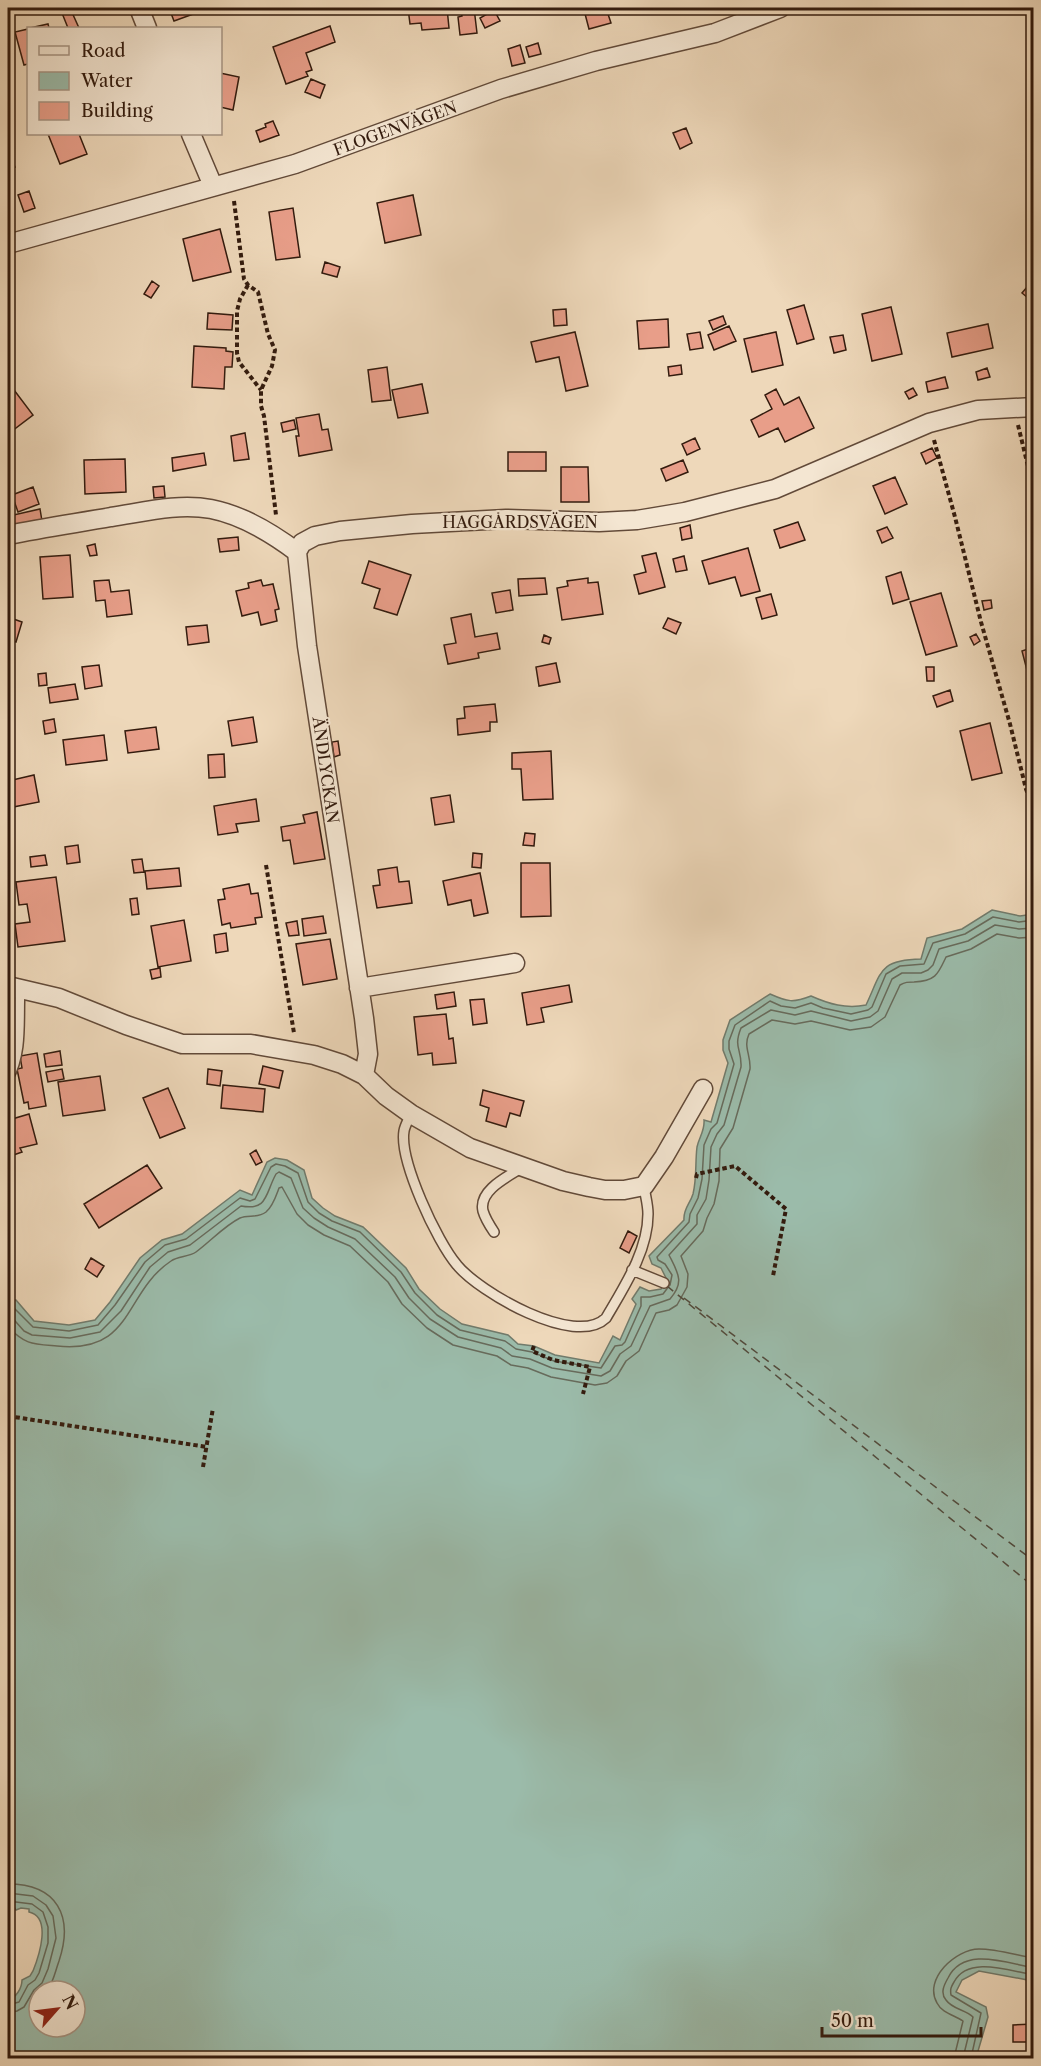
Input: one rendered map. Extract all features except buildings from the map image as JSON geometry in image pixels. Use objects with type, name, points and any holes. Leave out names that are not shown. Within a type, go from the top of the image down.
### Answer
[{"type":"street","points":[[139,8],[147,27]]},
{"type":"street","name":"FLOGENVÄGEN","points":[[8,244],[323,155],[521,82],[596,61],[715,33],[780,8]]},
{"type":"street","points":[[192,135],[222,184]]},
{"type":"street","name":"HAGGÅRDSVÄGEN","points":[[297,552],[302,543],[315,536],[391,526],[506,519],[609,522],[654,518],[775,489],[929,423],[978,410],[1034,407]]},
{"type":"street","points":[[8,535],[153,510],[211,509],[228,514],[279,540],[297,552]]},
{"type":"street","name":"ÄNDLYCKAN","points":[[297,552],[307,646],[368,1054],[364,1075]]},
{"type":"street","points":[[359,988],[515,963]]},
{"type":"street","points":[[14,987],[59,998],[182,1044],[251,1044],[297,1051],[342,1064],[364,1075],[386,1096],[411,1114],[470,1148],[563,1181],[605,1190],[624,1190],[644,1186],[664,1157],[703,1089]]},
{"type":"lane","points":[[8,1078],[18,1040],[14,987]]},
{"type":"lane","points":[[411,1114],[404,1132],[407,1156],[425,1213],[441,1243],[457,1266],[472,1279],[501,1299],[539,1318],[557,1324],[600,1324],[606,1318],[633,1270],[647,1229],[648,1212],[644,1186]]},
{"type":"lane","points":[[494,1232],[483,1213],[484,1197],[502,1180],[523,1167]]},
{"type":"lane","points":[[633,1270],[664,1283]]},
{"type":"path","points":[[222,184],[244,279],[258,292],[268,334],[275,350],[272,366],[261,390],[261,406],[279,540]]},
{"type":"path","points":[[248,285],[240,299],[237,311],[237,353],[239,362],[261,390]]},
{"type":"path","points":[[1014,408],[1034,491]]},
{"type":"path","points":[[929,423],[1026,789],[1034,810]]},
{"type":"path","points":[[266,866],[297,1051]]},
{"type":"path","points":[[696,1178],[697,1174],[735,1166],[786,1209],[773,1276]]},
{"type":"path","points":[[534,1346],[532,1351],[553,1360],[590,1367],[583,1394]]},
{"type":"path","points":[[203,1467],[213,1408]]},
{"type":"path","points":[[8,1416],[207,1447]]},
{"type":"water","points":[[992,910],[1020,916],[1033,914],[1033,1981],[979,1971],[962,1980],[956,1992],[986,2007],[988,2017],[976,2058],[8,2058],[8,2000],[16,1995],[22,1980],[30,1976],[33,1971],[42,1938],[42,1929],[40,1921],[36,1915],[29,1912],[29,1909],[16,1910],[10,1906],[8,1909],[8,1300],[16,1300],[34,1321],[69,1325],[95,1320],[140,1258],[162,1240],[182,1234],[240,1190],[252,1195],[267,1162],[275,1158],[287,1160],[304,1170],[312,1198],[335,1216],[363,1227],[406,1268],[419,1289],[440,1309],[462,1324],[508,1335],[518,1344],[534,1346],[555,1355],[599,1363],[613,1336],[620,1340],[636,1304],[632,1299],[640,1287],[649,1291],[661,1289],[666,1278],[661,1268],[652,1264],[649,1256],[684,1220],[693,1194],[697,1147],[704,1120],[711,1122],[728,1063],[723,1050],[723,1040],[730,1020],[770,994],[790,1001],[811,996],[838,1005],[866,1005],[884,970],[897,962],[921,959],[927,938],[962,929]]},
{"type":"ferry route","points":[[667,1286],[1034,1587]]},
{"type":"ferry route","points":[[684,1298],[1034,1561]]}]
